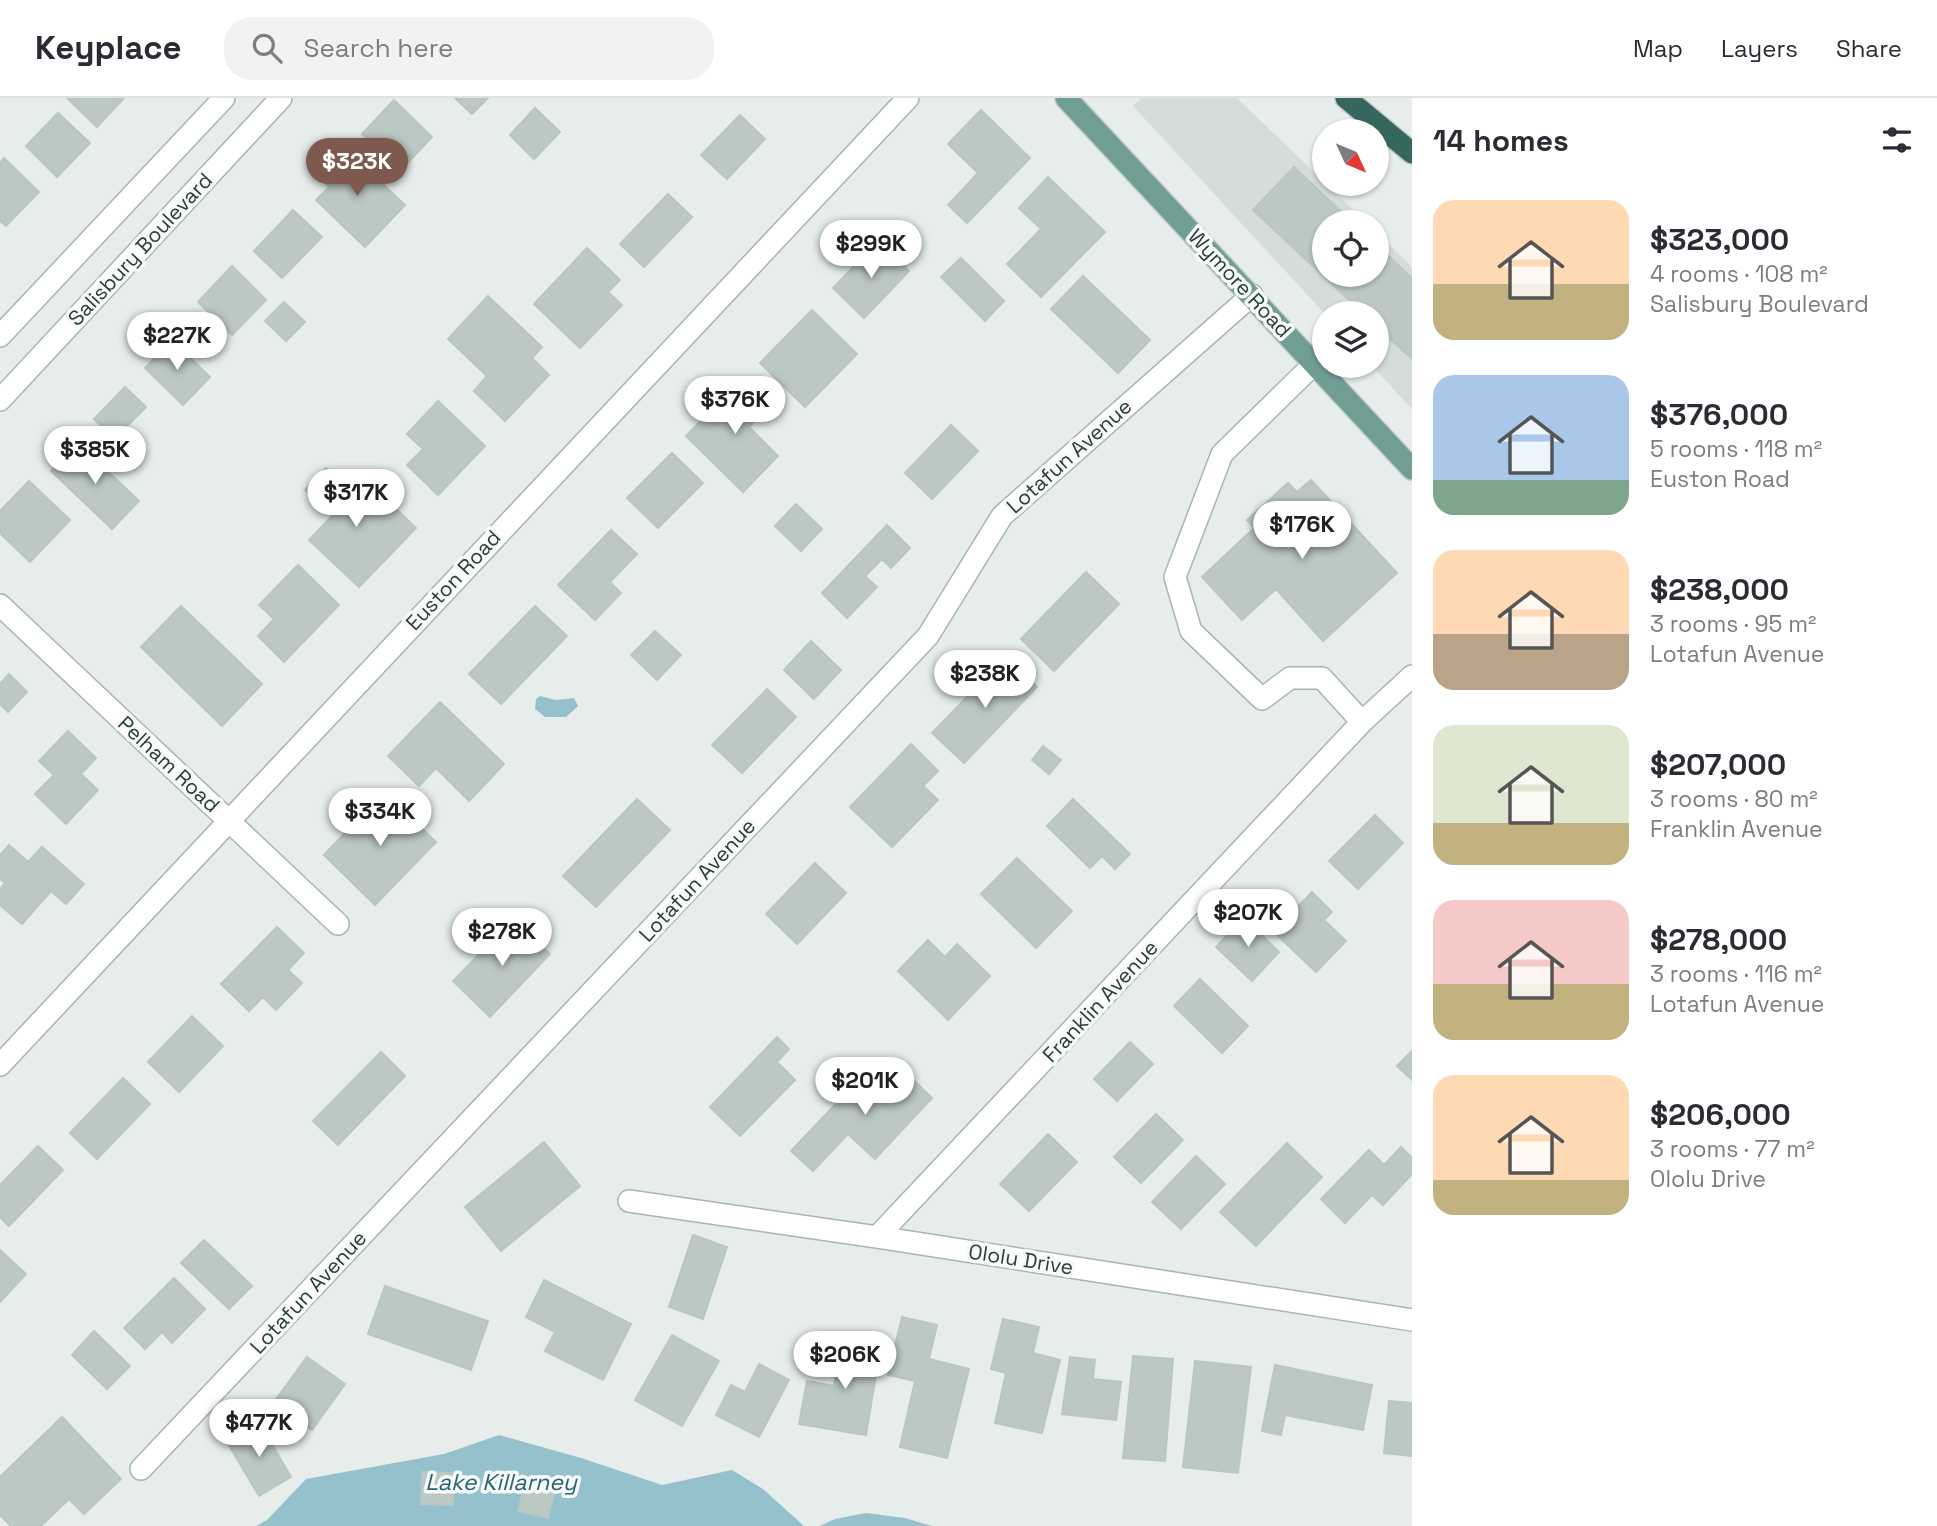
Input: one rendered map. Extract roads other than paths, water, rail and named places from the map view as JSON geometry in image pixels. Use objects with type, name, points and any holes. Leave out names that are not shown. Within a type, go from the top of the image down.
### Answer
[{"type":"highway","points":[[1346,98],[1412,153]]},
{"type":"main road","name":"Wymore Road","points":[[1066,98],[1312,362]]},
{"type":"main road","name":"Wymore Road","points":[[1327,378],[1412,469]]},
{"type":"street","name":"Salisbury Boulevard","points":[[0,336],[224,98]]},
{"type":"street","name":"Salisbury Boulevard","points":[[0,400],[281,98]]},
{"type":"street","name":"Euston Road","points":[[0,1065],[908,98]]},
{"type":"street","name":"Lotafun Avenue","points":[[141,1469],[928,636],[1002,516],[1252,295]]},
{"type":"street","points":[[1312,366],[1222,454],[1175,577],[1191,631],[1262,699],[1290,678],[1322,678],[1362,722]]},
{"type":"street","name":"Pelham Road","points":[[0,605],[338,924]]},
{"type":"street","name":"Franklin Avenue","points":[[877,1237],[1362,722],[1412,676]]},
{"type":"street","name":"Ololu Drive","points":[[629,1201],[1412,1320]]},
{"type":"water","points":[[540,696],[556,700],[574,698],[578,706],[566,717],[545,717],[535,709],[536,699]]},
{"type":"water","name":"Lake Killarney","points":[[499,1435],[662,1485],[732,1470],[763,1489],[804,1526],[256,1526],[267,1520],[306,1479],[444,1454]]},
{"type":"water","points":[[866,1513],[905,1518],[932,1526],[820,1526],[835,1519]]}]
